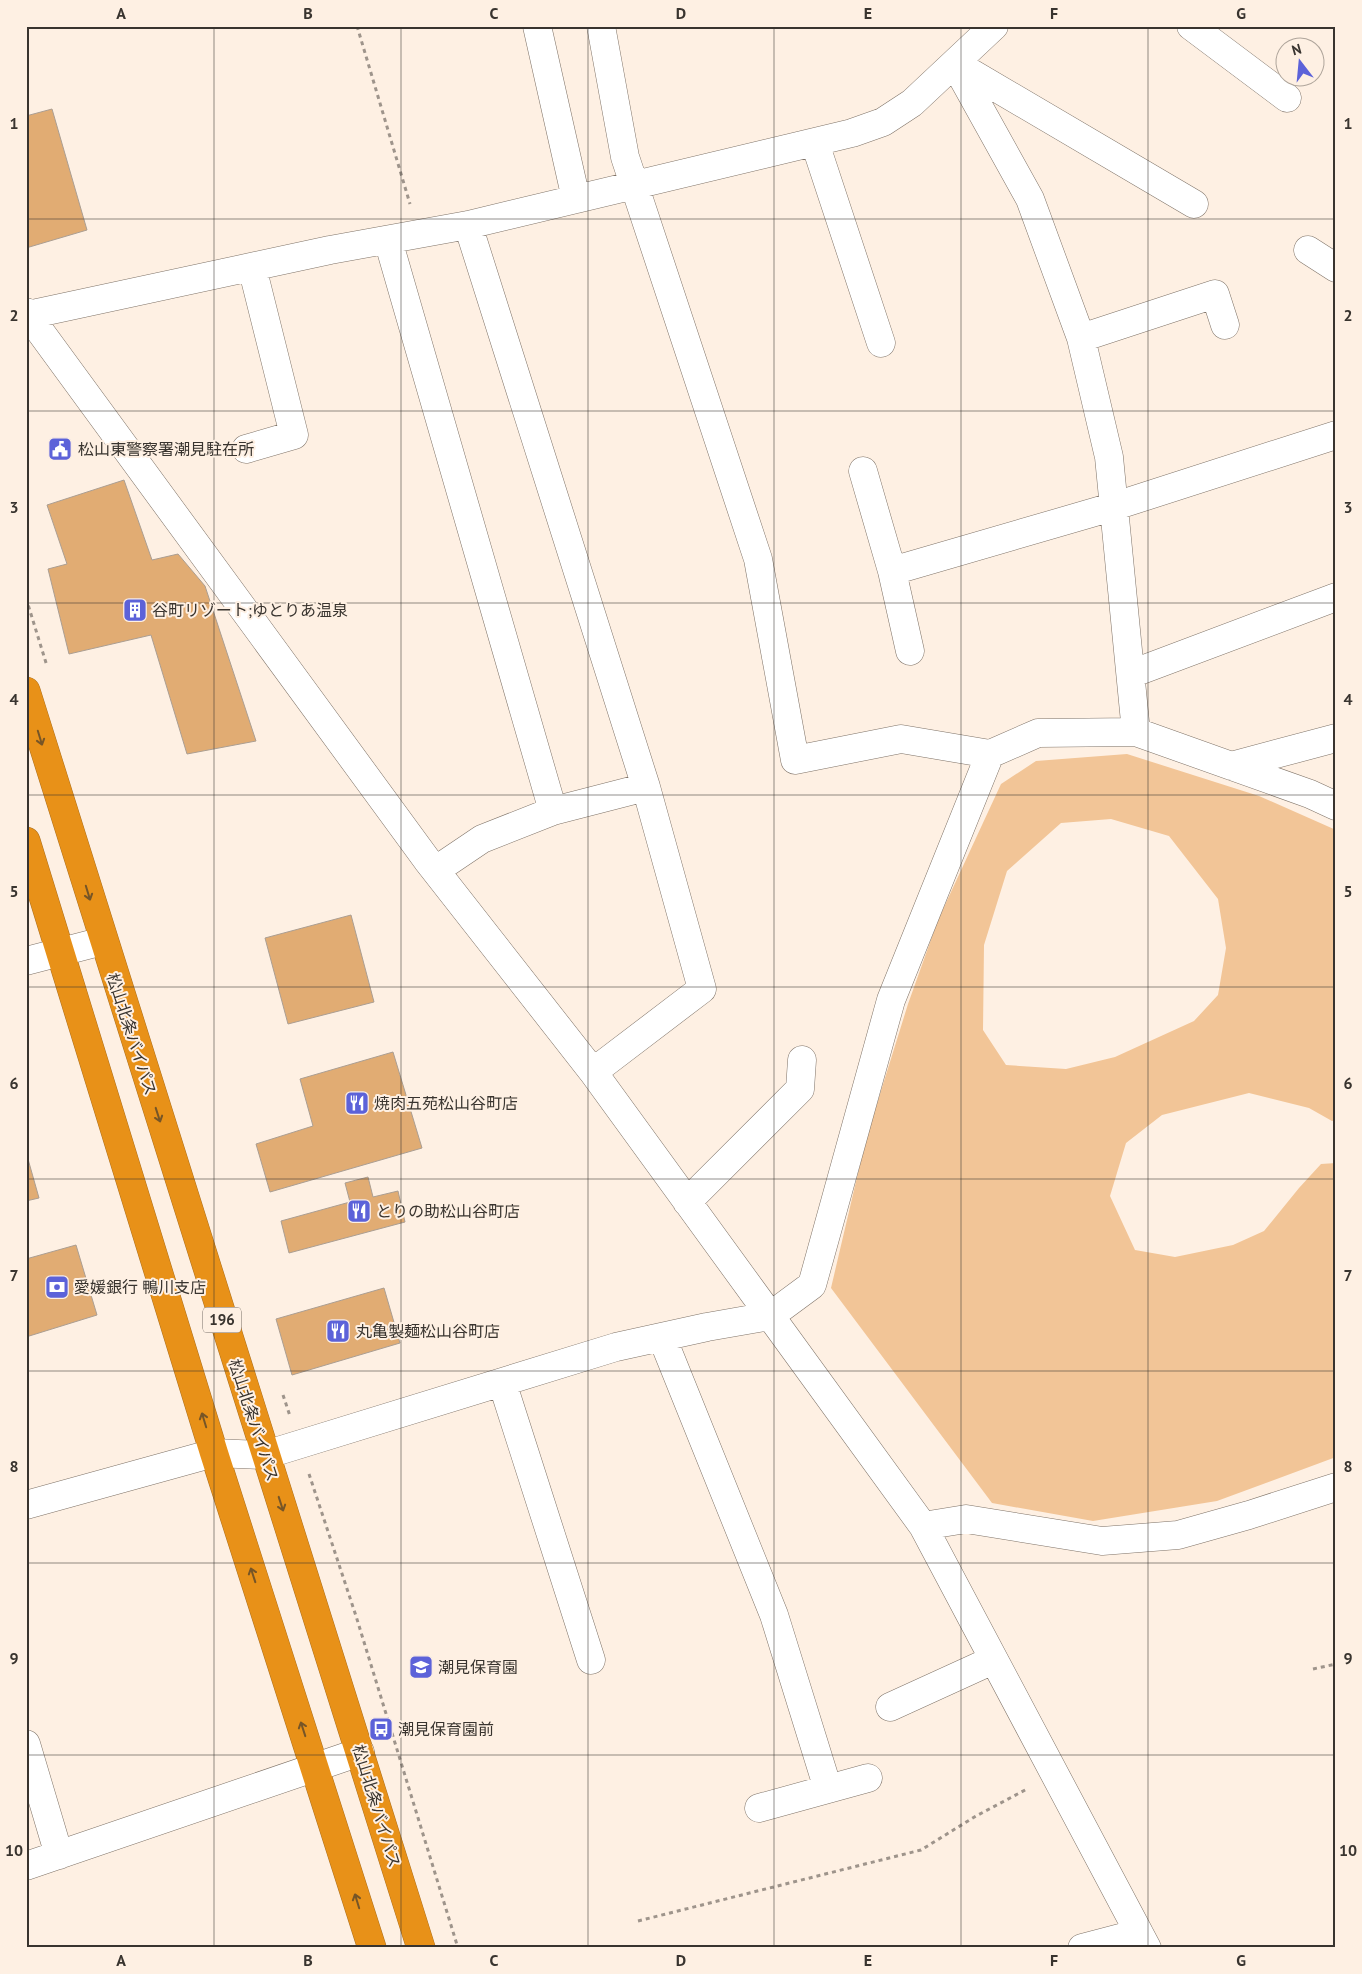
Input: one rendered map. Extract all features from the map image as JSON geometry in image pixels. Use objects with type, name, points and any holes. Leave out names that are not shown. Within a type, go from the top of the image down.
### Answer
[{"type":"highway","name":"松山北条バイパス","points":[[26,692],[421,1948]]},
{"type":"highway","points":[[26,841],[214,1454],[372,1948]]},
{"type":"street","points":[[537,26],[576,198]]},
{"type":"street","points":[[601,26],[625,157],[758,559],[795,760],[901,739],[990,754],[1038,733],[1136,732],[1310,794],[1336,806]]},
{"type":"street","points":[[994,26],[912,103],[884,122],[852,134],[468,225],[27,313],[436,870],[593,1072],[923,1526],[1143,1941],[1082,1948]]},
{"type":"street","points":[[1191,26],[1287,98]]},
{"type":"street","points":[[955,64],[1194,204]]},
{"type":"street","points":[[955,64],[1030,199],[1081,338],[1109,457],[1112,507],[1118,542],[1136,732]]},
{"type":"street","points":[[814,142],[881,343]]},
{"type":"street","points":[[468,225],[646,787],[702,989],[593,1072]]},
{"type":"street","points":[[388,240],[553,811]]},
{"type":"street","points":[[1308,250],[1336,268]]},
{"type":"street","points":[[246,449],[294,435],[252,267]]},
{"type":"street","points":[[1081,338],[1215,294],[1225,325]]},
{"type":"street","points":[[892,570],[1112,507],[1336,435]]},
{"type":"street","points":[[863,471],[892,570],[910,651]]},
{"type":"street","points":[[1130,674],[1336,597]]},
{"type":"street","points":[[1231,766],[1336,738]]},
{"type":"street","points":[[26,1505],[214,1454],[265,1455],[616,1346],[770,1316],[812,1285],[891,1000],[990,754]]},
{"type":"street","points":[[436,870],[482,839],[553,811],[646,787]]},
{"type":"street","points":[[26,961],[103,941]]},
{"type":"street","points":[[687,1202],[800,1089],[802,1060]]},
{"type":"street","points":[[662,1337],[774,1615],[828,1789]]},
{"type":"street","points":[[502,1382],[592,1660]]},
{"type":"street","points":[[923,1526],[966,1519],[1102,1541],[1178,1535],[1249,1515],[1336,1487]]},
{"type":"street","points":[[890,1707],[993,1660]]},
{"type":"street","points":[[26,1744],[59,1855]]},
{"type":"street","points":[[26,1866],[360,1752]]},
{"type":"street","points":[[759,1808],[868,1778]]},
{"type":"path","points":[[357,26],[419,234]]},
{"type":"path","points":[[1313,1669],[1336,1664]]},
{"type":"path","points":[[638,1921],[921,1850],[976,1816],[1054,1775]]},
{"type":"shaded area","points":[[1127,754],[1259,796],[1336,830],[1336,1120],[1332,1121],[1309,1108],[1249,1093],[1162,1115],[1126,1143],[1110,1196],[1135,1250],[1175,1257],[1233,1245],[1264,1231],[1321,1164],[1336,1163],[1336,1457],[1217,1501],[1093,1521],[992,1503],[831,1288],[866,1139],[908,1004],[938,920],[1001,784],[1036,761]],"holes":[[[1111,819],[1169,836],[1218,899],[1226,948],[1218,995],[1194,1021],[1115,1057],[1066,1069],[1006,1065],[983,1030],[984,945],[1007,871],[1061,823]]]},
{"type":"building","points":[[52,109],[87,230],[26,248],[26,116]]},
{"type":"building","name":"谷町リゾート;ゆとりあ温泉","points":[[124,480],[152,560],[178,554],[205,586],[256,741],[187,754],[151,635],[69,654],[48,569],[67,564],[47,505]]},
{"type":"building","points":[[351,915],[374,1002],[288,1024],[265,938]]},
{"type":"building","name":"焼肉五苑松山谷町店","points":[[393,1052],[422,1148],[270,1192],[256,1144],[313,1126],[300,1079]]},
{"type":"building","points":[[26,1152],[39,1198],[26,1201]]},
{"type":"building","name":"とりの助松山谷町店","points":[[368,1177],[373,1197],[398,1191],[405,1222],[289,1253],[281,1221],[350,1202],[345,1183]]},
{"type":"building","name":"愛媛銀行 鴨川支店","points":[[76,1245],[97,1315],[26,1337],[26,1259]]},
{"type":"building","name":"丸亀製麺松山谷町店","points":[[384,1288],[400,1343],[292,1375],[276,1319]]},
{"type":"place","name":"松山東警察署潮見駐在所","points":[[60,449]]},
{"type":"place","name":"谷町リゾート;ゆとりあ温泉","points":[[135,610]]},
{"type":"place","name":"焼肉五苑松山谷町店","points":[[357,1103]]},
{"type":"place","name":"とりの助松山谷町店","points":[[359,1211]]},
{"type":"place","name":"愛媛銀行 鴨川支店","points":[[57,1287]]},
{"type":"place","name":"丸亀製麺松山谷町店","points":[[338,1331]]},
{"type":"place","name":"潮見保育園","points":[[421,1667]]},
{"type":"place","name":"潮見保育園前","points":[[381,1729]]}]
